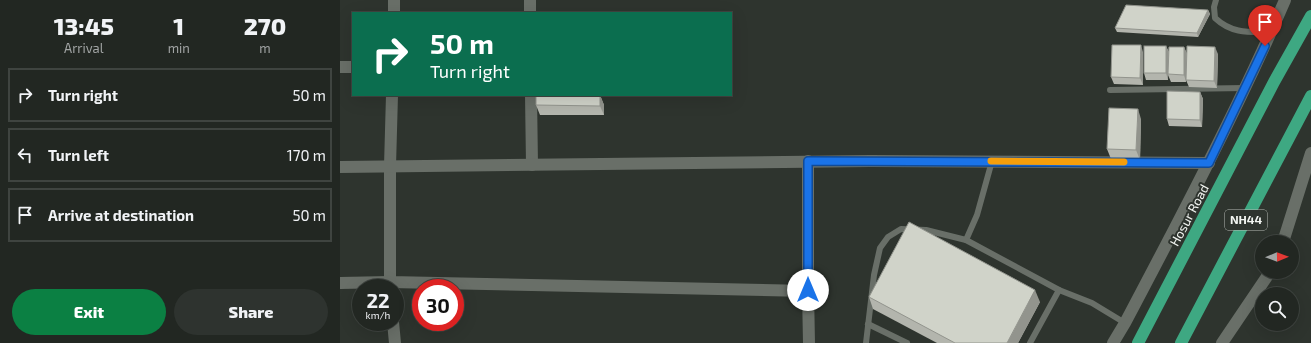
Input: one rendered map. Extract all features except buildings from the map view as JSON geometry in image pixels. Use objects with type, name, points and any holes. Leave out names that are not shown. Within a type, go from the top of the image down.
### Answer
[{"type":"highway","name":"Hosur Road","points":[[1138,343],[1274,82],[1311,16]]},
{"type":"highway","name":"NH44","points":[[1181,343],[1311,96]]},
{"type":"street","points":[[394,0],[394,12]]},
{"type":"street","points":[[530,0],[530,12]]},
{"type":"street","points":[[1113,343],[1209,163],[1285,0]]},
{"type":"street","points":[[340,67],[352,67]]},
{"type":"street","points":[[390,279],[390,166],[392,96]]},
{"type":"street","points":[[531,96],[532,165]]},
{"type":"street","points":[[1285,235],[1311,153]]},
{"type":"street","points":[[340,167],[808,161],[1209,163]]},
{"type":"street","points":[[808,161],[809,343]]},
{"type":"street","points":[[1222,343],[1265,279]]},
{"type":"street","points":[[340,283],[352,283]]},
{"type":"street","points":[[404,285],[808,290]]},
{"type":"street","points":[[394,331],[395,343]]},
{"type":"lane","points":[[1216,0],[1214,6],[1215,18],[1231,30],[1242,32],[1271,32]]},
{"type":"lane","points":[[1110,90],[1245,88]]},
{"type":"lane","points":[[966,240],[976,215],[992,162]]},
{"type":"lane","points":[[866,343],[878,254],[880,248],[888,237],[901,229],[926,230],[966,240],[1059,290],[1092,303],[1125,323]]},
{"type":"lane","points":[[1030,343],[1059,290]]},
{"type":"lane","points":[[868,324],[906,343]]},
{"type":"slow traffic","points":[[991,161],[1124,162]]},
{"type":"route","points":[[808,290],[808,161],[1209,163],[1265,46]]}]
